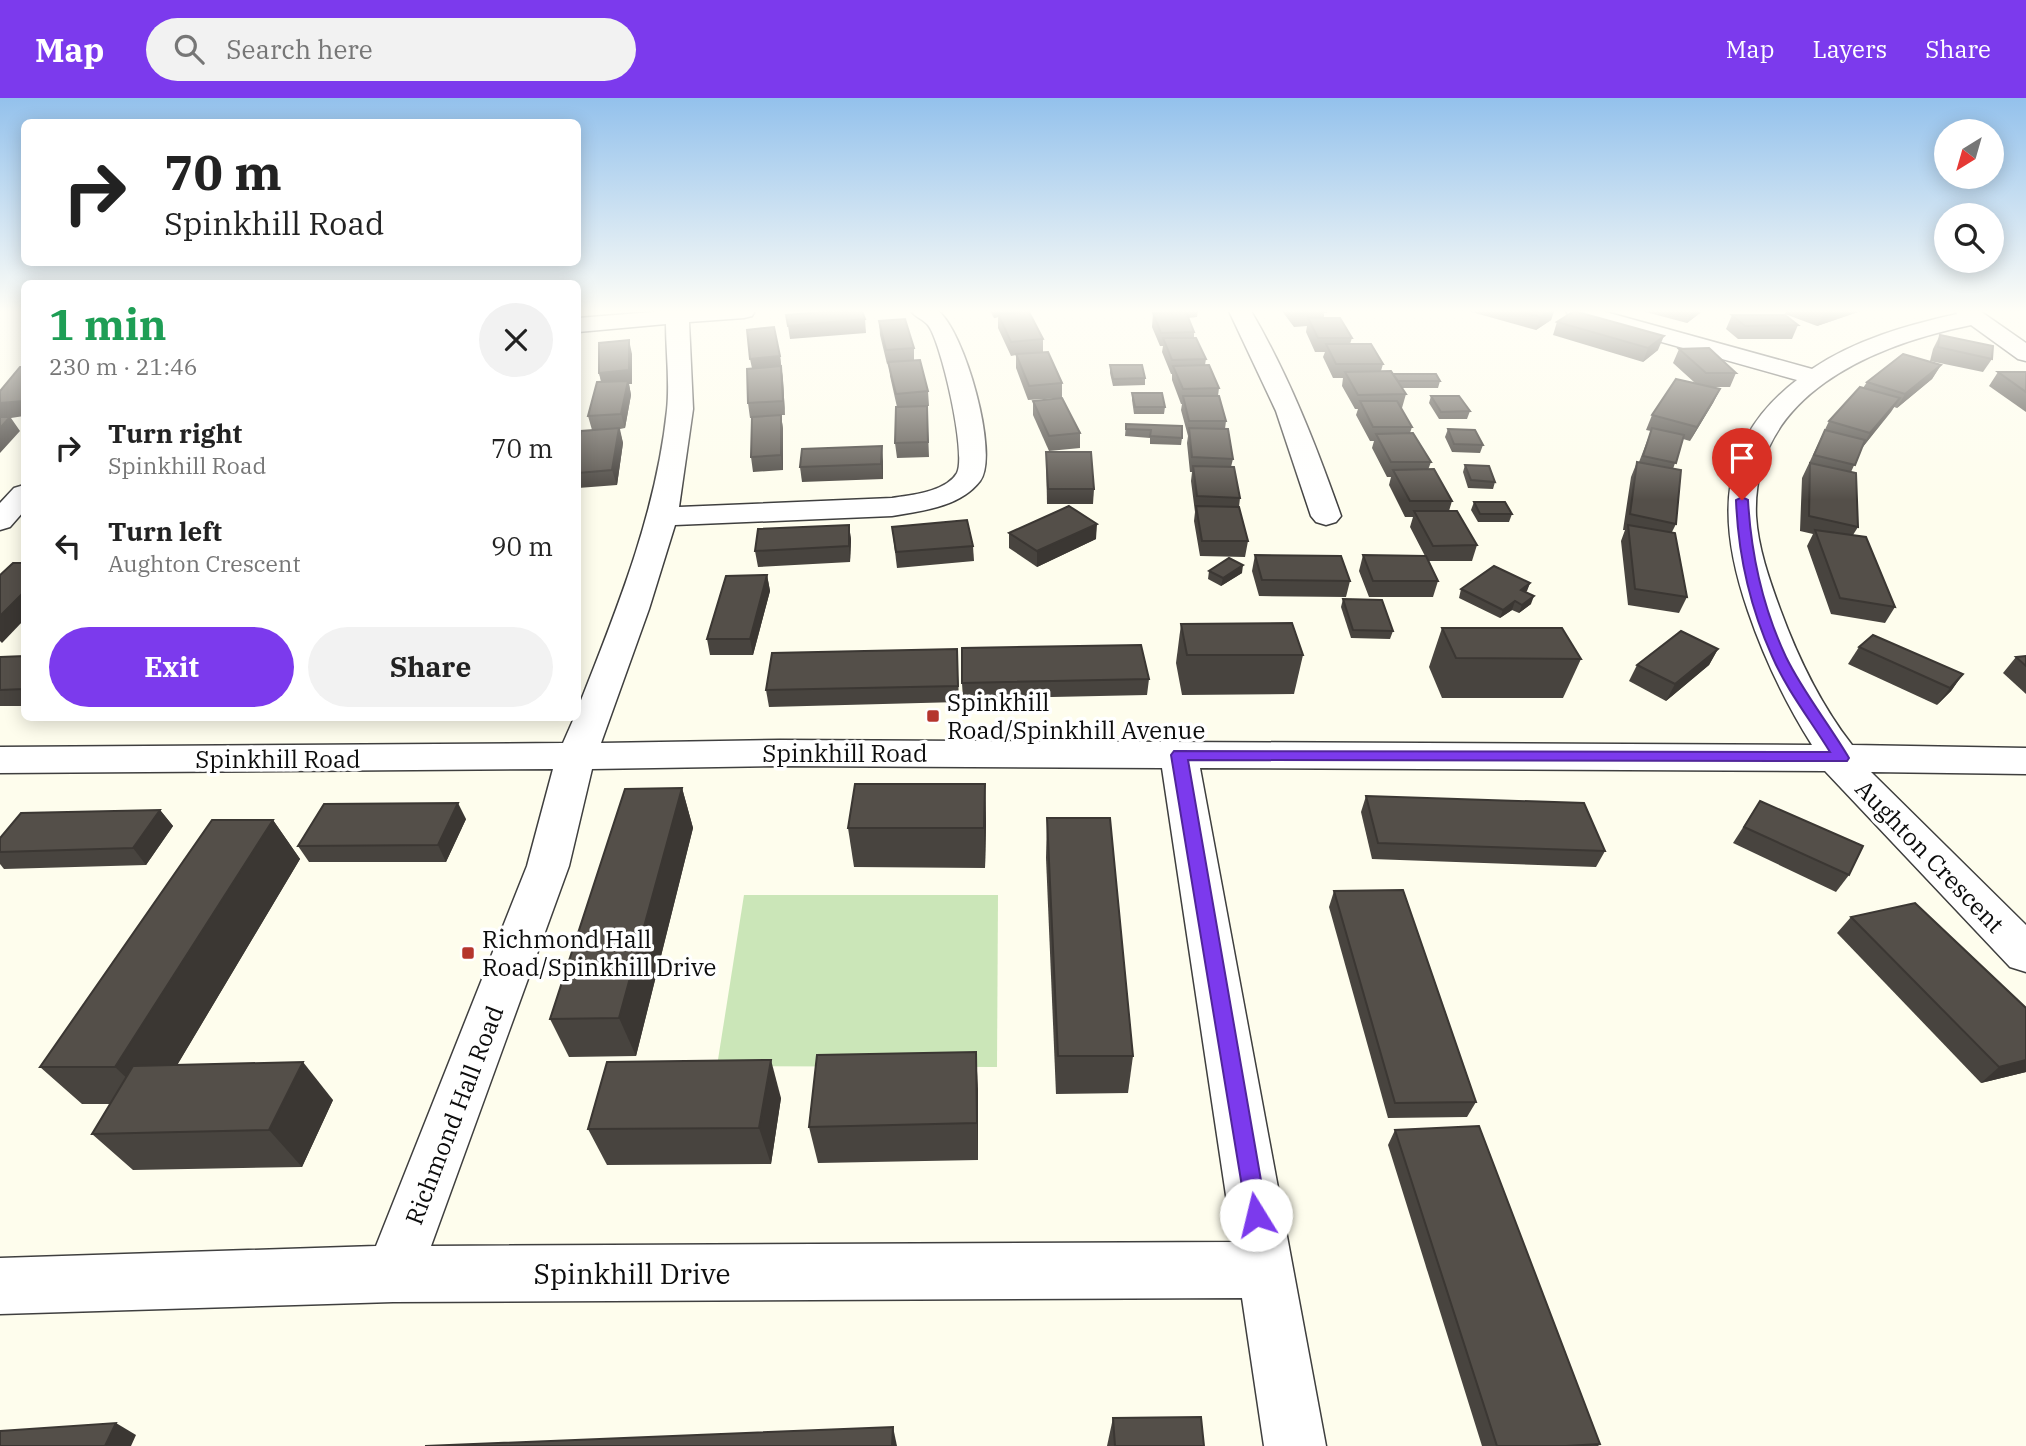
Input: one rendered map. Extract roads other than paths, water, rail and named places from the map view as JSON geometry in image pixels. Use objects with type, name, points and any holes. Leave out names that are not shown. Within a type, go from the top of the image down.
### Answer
[{"type":"street","name":"Richmond Hall Road","points":[[393,1274],[548,866],[567,783],[633,608],[663,517],[680,409],[679,374]]},
{"type":"street","points":[[663,517],[892,507],[920,503],[945,494],[964,483],[972,473],[975,452],[956,374]]},
{"type":"street","points":[[1274,374],[1288,403],[1326,516]]},
{"type":"street","points":[[1803,374],[1814,377]]},
{"type":"street","name":"Aughton Crescent","points":[[1819,374],[1788,398],[1770,421],[1748,463],[1742,500],[1744,542],[1753,579],[1779,657],[1838,758],[2026,954]]},
{"type":"street","points":[[0,521],[21,497]]},
{"type":"street","name":"Spinkhill Road","points":[[0,760],[576,757],[780,753],[2026,761]]},
{"type":"street","points":[[1179,755],[1295,1446]]},
{"type":"street","name":"Spinkhill Drive","points":[[0,1286],[393,1274],[1265,1270]]},
{"type":"place","name":"Spinkhill Road/Spinkhill Avenue","points":[[933,716]]},
{"type":"place","name":"Richmond Hall Road/Spinkhill Drive","points":[[468,953]]}]
